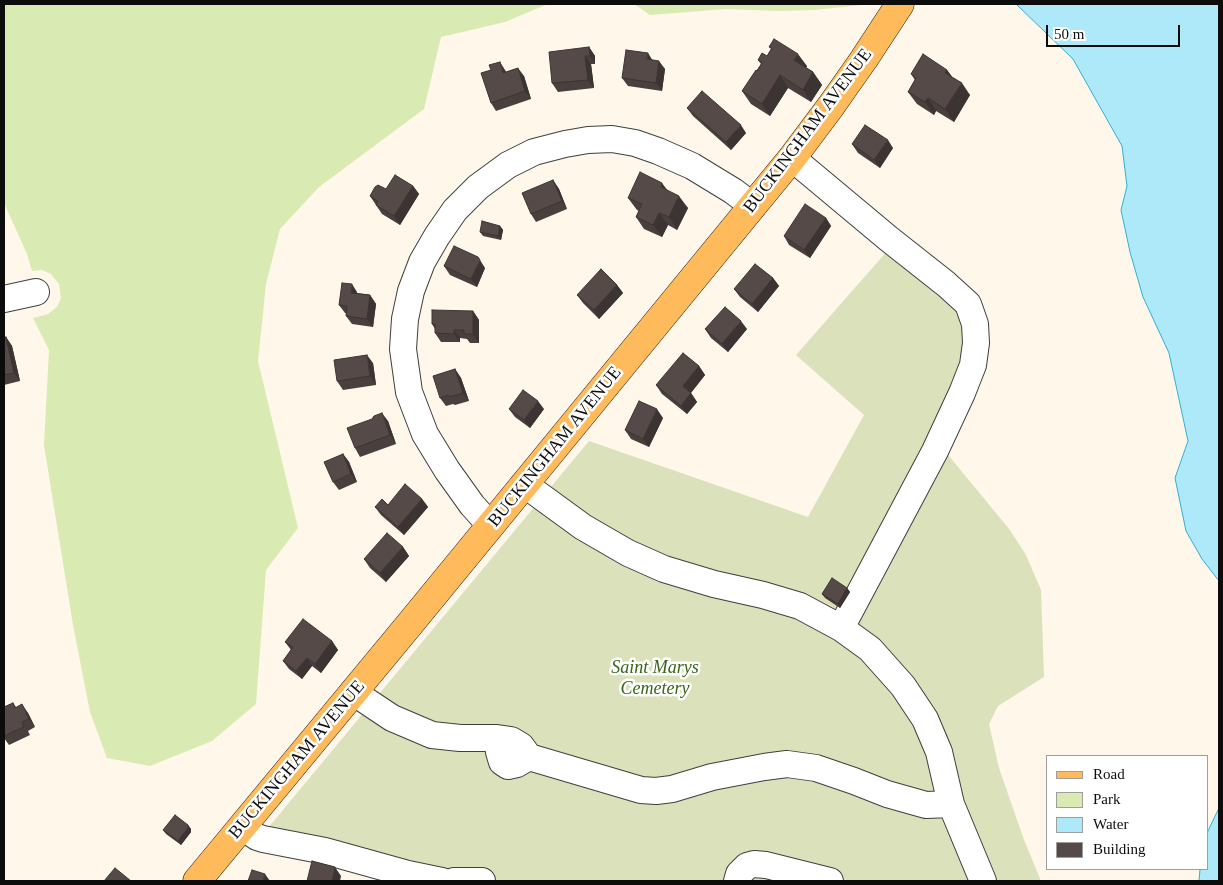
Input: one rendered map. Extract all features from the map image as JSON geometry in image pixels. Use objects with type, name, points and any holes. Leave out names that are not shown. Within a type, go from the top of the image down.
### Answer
[{"type":"main road","name":"BUCKINGHAM AVENUE","points":[[197,881],[792,158],[864,60],[900,4]]},
{"type":"street","points":[[490,525],[472,505],[447,470],[425,434],[409,392],[403,349],[411,291],[426,256],[455,210],[478,187],[508,165],[534,152],[588,140],[612,139],[658,151],[692,166],[733,191],[753,206]]},
{"type":"street","points":[[792,158],[946,284],[968,304],[976,324],[973,366],[962,393],[935,451],[841,628]]},
{"type":"street","points":[[4,299],[36,292]]},
{"type":"street","points":[[524,484],[583,527],[628,553],[664,569],[800,606],[841,628],[870,649],[903,686],[926,719],[939,752],[951,804],[983,881]]},
{"type":"street","points":[[353,692],[392,718],[432,736],[511,740],[521,746],[529,758],[641,790],[672,789],[712,778],[787,764],[816,768],[887,794],[926,805],[951,804]]},
{"type":"street","points":[[242,827],[264,839],[325,851],[408,874],[442,881]]},
{"type":"street","points":[[737,881],[739,874],[747,866],[754,864],[766,865],[830,881]]},
{"type":"street","points":[[454,881],[482,881]]},
{"type":"green space","points":[[4,4],[548,4],[505,22],[441,37],[424,109],[319,187],[280,229],[266,284],[258,361],[298,528],[266,570],[256,704],[212,741],[150,766],[107,758],[90,712],[73,625],[44,445],[49,350],[33,318],[48,314],[57,307],[61,298],[59,284],[51,274],[42,270],[32,271],[27,254],[4,203]]},
{"type":"green space","points":[[634,4],[863,4],[814,10],[725,9],[650,15]]},
{"type":"green space","name":"Saint Marys Cemetery","points":[[902,234],[981,314],[944,450],[1010,530],[1026,555],[1041,590],[1044,677],[998,706],[989,724],[999,768],[1024,840],[1041,881],[386,881],[253,846],[589,441],[808,517],[864,415],[796,355]]},
{"type":"water","points":[[1016,4],[1219,4],[1219,581],[1202,559],[1186,531],[1175,478],[1188,441],[1169,353],[1143,297],[1130,252],[1121,210],[1127,186],[1122,146],[1073,59]]},
{"type":"water","points":[[1219,808],[1219,881],[1199,881],[1200,870],[1208,870],[1208,831]]},
{"type":"building","points":[[774,39],[798,54],[794,60],[813,72],[803,90],[780,75],[762,104],[742,91],[762,63],[758,60],[762,53],[767,56],[772,48],[769,47]]},
{"type":"building","points":[[589,47],[590,56],[585,56],[588,80],[552,83],[549,52]]},
{"type":"building","points":[[626,50],[648,53],[647,59],[659,61],[656,83],[622,78]]},
{"type":"building","points":[[923,54],[947,70],[945,73],[962,83],[945,109],[928,98],[925,102],[908,92],[916,78],[911,74]]},
{"type":"building","points":[[500,62],[503,73],[518,68],[525,91],[491,103],[481,73],[491,70],[489,65]]},
{"type":"building","points":[[702,91],[741,125],[726,142],[687,108]]},
{"type":"building","points":[[865,125],[888,140],[874,160],[852,144]]},
{"type":"building","points":[[640,172],[662,183],[661,187],[679,196],[669,217],[659,213],[653,225],[636,217],[642,204],[628,198]]},
{"type":"building","points":[[395,175],[413,186],[394,216],[376,205],[378,201],[370,196],[378,185],[386,189]]},
{"type":"building","points":[[553,180],[562,201],[531,214],[522,193]]},
{"type":"building","points":[[805,204],[826,218],[804,250],[784,236]]},
{"type":"building","points":[[482,221],[500,226],[498,236],[480,232]]},
{"type":"building","points":[[454,246],[478,257],[480,260],[471,279],[444,266]]},
{"type":"building","points":[[755,264],[773,278],[752,304],[734,289]]},
{"type":"building","points":[[601,269],[617,285],[594,310],[577,295]]},
{"type":"building","points":[[342,283],[352,284],[351,293],[370,295],[367,319],[346,316],[347,306],[339,305]]},
{"type":"building","points":[[725,307],[741,321],[722,344],[705,329]]},
{"type":"building","points":[[432,310],[473,311],[473,334],[464,334],[464,330],[454,330],[454,334],[435,333],[435,324],[432,324]]},
{"type":"building","points":[[6,337],[14,373],[4,375],[4,338]]},
{"type":"building","points":[[683,353],[699,366],[683,386],[691,393],[681,406],[656,385]]},
{"type":"building","points":[[367,355],[370,376],[337,381],[334,360]]},
{"type":"building","points":[[455,369],[463,393],[440,398],[433,376]]},
{"type":"building","points":[[523,390],[538,401],[524,420],[509,409]]},
{"type":"building","points":[[639,401],[657,409],[643,439],[625,430]]},
{"type":"building","points":[[382,413],[390,435],[355,448],[347,428],[372,419],[374,416]]},
{"type":"building","points":[[343,454],[351,474],[333,482],[324,462]]},
{"type":"building","points":[[405,484],[422,499],[398,527],[375,507],[382,499],[388,505]]},
{"type":"building","points":[[387,533],[403,547],[380,573],[364,559]]},
{"type":"building","points":[[832,578],[847,588],[838,604],[822,594]]},
{"type":"building","points":[[303,619],[332,641],[315,664],[307,658],[296,671],[283,661],[293,647],[285,642]]},
{"type":"building","points":[[13,703],[15,708],[22,704],[29,719],[22,722],[24,727],[4,736],[4,707]]},
{"type":"building","points":[[175,815],[188,825],[188,828],[178,841],[163,830]]},
{"type":"building","points":[[312,861],[335,867],[332,881],[307,881]]},
{"type":"building","points":[[115,868],[131,881],[104,881]]},
{"type":"building","points":[[252,870],[265,874],[263,881],[248,881]]}]
